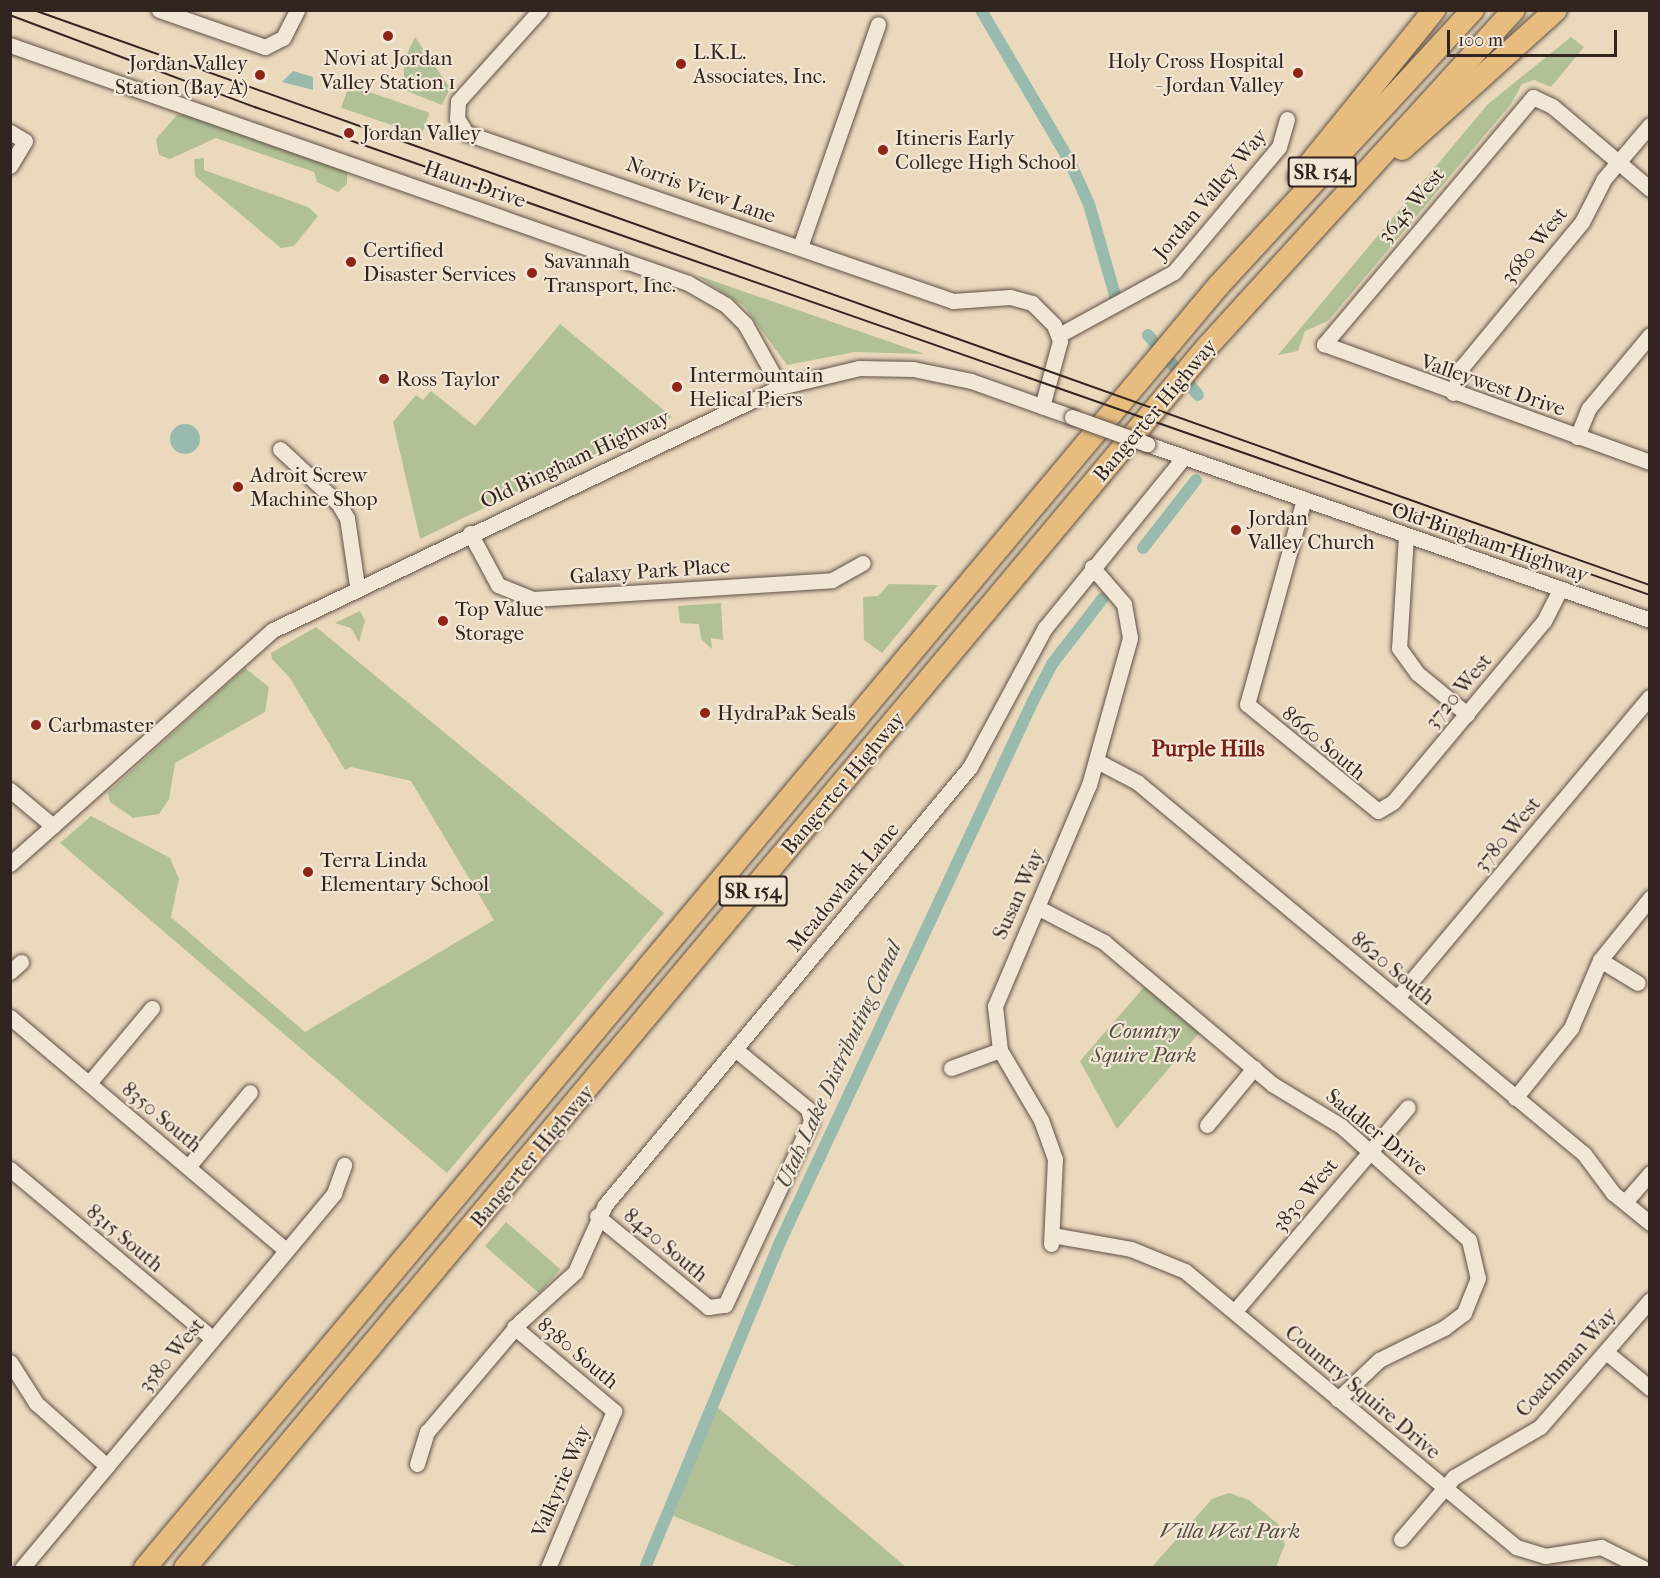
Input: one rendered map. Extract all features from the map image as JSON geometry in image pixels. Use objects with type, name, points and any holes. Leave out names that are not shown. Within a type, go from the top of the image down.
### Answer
[{"type":"highway","points":[[1239,263],[1250,237],[1434,10]]},
{"type":"highway","name":"Bangerter Highway","points":[[145,1568],[1239,263],[1473,10]]},
{"type":"highway","name":"Bangerter Highway","points":[[185,1568],[1323,216],[1514,10]]},
{"type":"highway","points":[[1323,216],[1490,75],[1556,10]]},
{"type":"street","points":[[159,10],[265,47],[283,38],[297,10]]},
{"type":"street","name":"Norris View Lane","points":[[540,10],[458,101],[456,114],[466,133],[959,302],[1025,300],[1043,311],[1059,335]]},
{"type":"street","points":[[800,247],[878,24]]},
{"type":"street","name":"Haun Drive","points":[[10,45],[688,283],[745,324],[780,387]]},
{"type":"street","name":"3645 West","points":[[1324,344],[1533,97],[1618,162]]},
{"type":"street","name":"Jordan Valley Way","points":[[1059,335],[1174,272],[1280,147],[1287,119]]},
{"type":"street","name":"3680 West","points":[[1453,393],[1462,367],[1582,222],[1618,162],[1650,125]]},
{"type":"street","points":[[10,132],[25,141],[10,166]]},
{"type":"street","points":[[1618,162],[1650,189]]},
{"type":"street","points":[[1042,407],[1059,358],[1059,335]]},
{"type":"street","points":[[1577,437],[1589,408],[1650,335]]},
{"type":"street","name":"Valleywest Drive","points":[[1324,344],[1453,393],[1650,462]]},
{"type":"street","name":"Old Bingham Highway","points":[[10,864],[243,652],[357,586],[780,387],[859,368],[913,369],[971,381],[1650,620]]},
{"type":"street","points":[[280,449],[338,503],[347,518],[357,586]]},
{"type":"street","name":"Meadowlark Lane","points":[[417,1464],[424,1436],[514,1327],[575,1272],[597,1216],[970,767],[1028,653],[1092,567],[1184,457]]},
{"type":"street","name":"8660 South","points":[[1304,500],[1247,704],[1378,811]]},
{"type":"street","name":"Galaxy Park Place","points":[[470,533],[498,585],[532,599],[832,580],[863,563]]},
{"type":"street","points":[[1406,535],[1399,648],[1412,668],[1467,714]]},
{"type":"street","name":"Susan Way","points":[[1052,1240],[1057,1180],[1052,1148],[1000,1050],[996,997],[1037,907],[1097,761],[1130,627],[1117,591],[1092,567]]},
{"type":"street","name":"3720 West","points":[[1378,811],[1393,802],[1544,621],[1560,589]]},
{"type":"street","name":"3780 West","points":[[1397,998],[1650,697]]},
{"type":"street","name":"8620 South","points":[[1097,761],[1137,782],[1584,1154],[1625,1202],[1650,1223]]},
{"type":"street","points":[[10,790],[53,826]]},
{"type":"street","points":[[1515,1098],[1571,1028],[1600,960],[1650,898]]},
{"type":"street","name":"Saddler Drive","points":[[1037,907],[1104,942],[1254,1068],[1370,1151],[1462,1229],[1476,1252],[1476,1289],[1456,1321],[1379,1360],[1338,1399]]},
{"type":"street","points":[[1600,960],[1638,983]]},
{"type":"street","points":[[89,1083],[152,1008]]},
{"type":"street","name":"8350 South","points":[[10,1017],[286,1250]]},
{"type":"street","name":"8420 South","points":[[597,1216],[708,1307],[719,1309],[730,1297],[808,1131],[810,1114],[803,1105],[735,1049]]},
{"type":"street","points":[[951,1068],[1000,1050]]},
{"type":"street","points":[[1207,1125],[1254,1068]]},
{"type":"street","points":[[188,1167],[250,1092]]},
{"type":"street","name":"3830 West","points":[[1235,1311],[1408,1107]]},
{"type":"street","name":"3580 West","points":[[22,1568],[334,1193],[344,1165]]},
{"type":"street","name":"8315 South","points":[[10,1169],[212,1338]]},
{"type":"street","points":[[1625,1202],[1650,1173]]},
{"type":"street","name":"Country Squire Drive","points":[[1052,1240],[1167,1261],[1235,1311],[1444,1488],[1528,1553],[1558,1555],[1601,1547],[1643,1568]]},
{"type":"street","name":"Coachman Way","points":[[1401,1539],[1444,1488],[1467,1467],[1540,1427],[1650,1300]]},
{"type":"street","name":"8380 South","points":[[514,1327],[614,1411]]},
{"type":"street","points":[[1606,1352],[1650,1389]]},
{"type":"street","points":[[10,1362],[36,1403],[107,1466]]},
{"type":"street","name":"Valkyrie Way","points":[[548,1568],[614,1411]]},
{"type":"green space","points":[[415,37],[450,88],[442,105],[404,90],[404,60]]},
{"type":"green space","points":[[1571,37],[1584,47],[1551,87],[1534,80],[1522,84],[1511,104],[1328,321],[1305,331],[1298,351],[1278,355],[1488,104]]},
{"type":"green space","points":[[349,85],[429,113],[422,135],[341,108]]},
{"type":"green space","points":[[188,114],[347,169],[347,184],[338,192],[317,182],[314,172],[216,138],[170,159],[159,155],[156,139],[177,115]]},
{"type":"green space","points":[[204,158],[204,170],[308,207],[318,216],[294,246],[281,248],[195,176],[194,159]]},
{"type":"green space","points":[[696,275],[925,354],[855,352],[787,365],[744,306]]},
{"type":"green space","points":[[560,324],[672,417],[420,539],[393,422],[416,395],[423,400],[431,391],[475,426]]},
{"type":"green space","points":[[889,584],[938,585],[882,653],[864,640],[863,597],[878,596]]},
{"type":"green space","points":[[721,603],[723,640],[711,638],[712,649],[701,639],[699,624],[680,623],[678,606]]},
{"type":"green space","points":[[360,611],[365,621],[359,642],[351,628],[335,623]]},
{"type":"green space","points":[[316,627],[664,913],[447,1173],[60,843],[91,816],[170,858],[179,879],[171,917],[305,1032],[494,920],[411,781],[351,767],[345,770],[290,678],[272,659],[271,653]]},
{"type":"green space","points":[[245,668],[269,687],[265,712],[175,763],[169,799],[159,814],[133,818],[110,802],[108,792]]},
{"type":"green space","name":"Country Squire Park","points":[[1145,986],[1200,1032],[1117,1129],[1080,1061]]},
{"type":"green space","points":[[506,1222],[560,1269],[539,1293],[485,1246]]},
{"type":"green space","points":[[716,1406],[906,1567],[798,1567],[671,1515]]},
{"type":"green space","name":"Villa West Park","points":[[1229,1493],[1249,1500],[1278,1524],[1285,1544],[1276,1567],[1152,1567],[1212,1499]]},
{"type":"shaded area","points":[[293,71],[313,77],[313,90],[282,82]]},
{"type":"shaded area","points":[[185,424],[195,429],[200,439],[195,449],[185,454],[175,449],[170,439],[175,429]]},
{"type":"waterway","name":"Utah Lake Distributing Canal","points":[[981,10],[1069,160],[1089,204],[1115,295]]},
{"type":"waterway","name":"Utah Lake Distributing Canal","points":[[1148,335],[1198,395]]},
{"type":"waterway","name":"Utah Lake Distributing Canal","points":[[1143,548],[1196,480]]},
{"type":"waterway","name":"Utah Lake Distributing Canal","points":[[645,1568],[780,1242],[1033,701],[1052,664],[1103,598]]},
{"type":"tram line","points":[[34,10],[1650,585]]},
{"type":"tram line","points":[[10,15],[255,107],[1650,595]]},
{"type":"place","name":"Novi at Jordan Valley Station 1","points":[[388,36]]},
{"type":"place","name":"L.K.L. Associates, Inc.","points":[[681,64]]},
{"type":"place","name":"Holy Cross Hospital - Jordan Valley","points":[[1298,73]]},
{"type":"place","name":"Jordan Valley Station (Bay A)","points":[[260,75]]},
{"type":"place","name":"Jordan Valley","points":[[349,133]]},
{"type":"place","name":"Itineris Early College High School","points":[[883,150]]},
{"type":"place","name":"Certified Disaster Services","points":[[351,262]]},
{"type":"place","name":"Savannah Transport, Inc.","points":[[532,273]]},
{"type":"place","name":"Ross Taylor","points":[[384,379]]},
{"type":"place","name":"Intermountain Helical Piers","points":[[677,387]]},
{"type":"place","name":"Adroit Screw Machine Shop","points":[[238,487]]},
{"type":"place","name":"Jordan Valley Church","points":[[1236,530]]},
{"type":"place","name":"Top Value Storage","points":[[443,621]]},
{"type":"place","name":"HydraPak Seals","points":[[705,713]]},
{"type":"place","name":"Carbmaster","points":[[36,725]]},
{"type":"place","name":"Terra Linda Elementary School","points":[[308,872]]},
{"type":"district","name":"Purple Hills","points":[[1208,750]]}]
